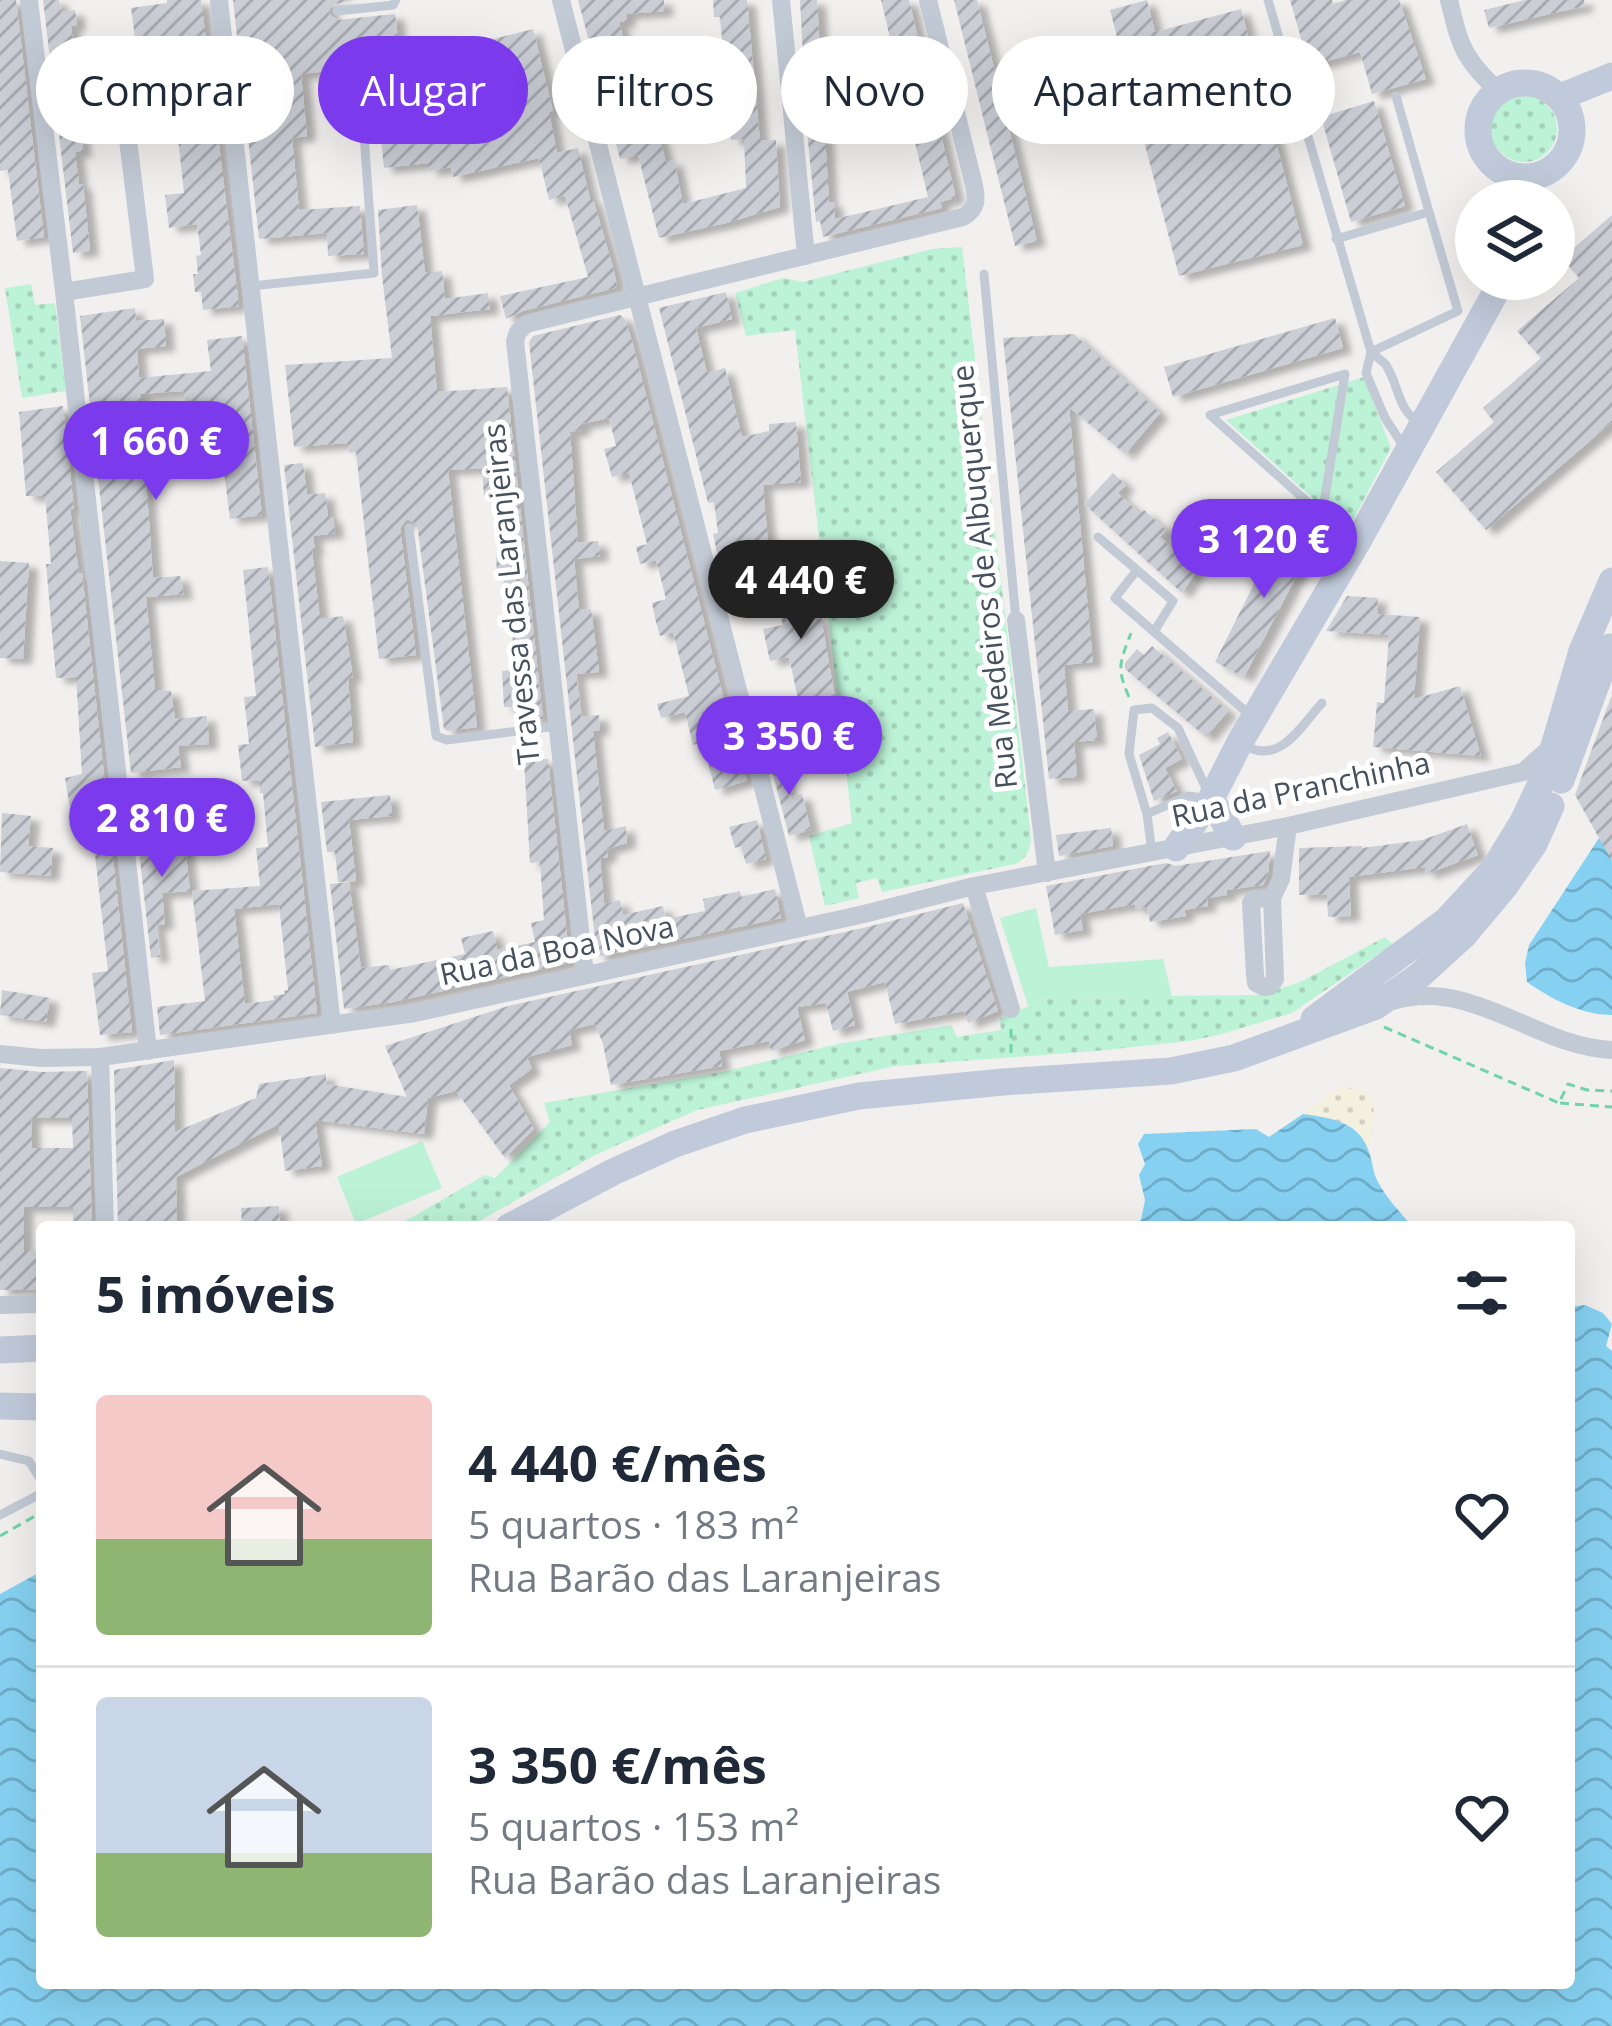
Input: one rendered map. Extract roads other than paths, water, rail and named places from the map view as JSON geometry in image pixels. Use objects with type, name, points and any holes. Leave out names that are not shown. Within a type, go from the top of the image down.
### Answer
[{"type":"main road","points":[[1560,97],[1612,76]]},
{"type":"main road","points":[[1510,180],[1480,144],[1481,113],[1498,91],[1533,83],[1560,97],[1572,119],[1572,140],[1566,155],[1532,180]]},
{"type":"main road","points":[[1164,851],[1211,799],[1422,426],[1468,319],[1485,300]]},
{"type":"main road","points":[[520,1221],[675,1144],[800,1106],[1003,1082],[1172,1071],[1378,1016],[1464,935],[1534,844],[1551,806],[1601,647],[1612,581]]},
{"type":"main road","points":[[1291,1036],[1447,920],[1494,869],[1524,820],[1601,647]]},
{"type":"main road","points":[[1211,799],[1233,837]]},
{"type":"main road","points":[[2,1354],[36,1349]]},
{"type":"main road","points":[[2,1402],[36,1405]]},
{"type":"street","points":[[29,0],[148,1052]]},
{"type":"street","points":[[219,0],[332,1025]]},
{"type":"street","points":[[562,0],[799,928]]},
{"type":"street","points":[[782,0],[806,256]]},
{"type":"street","name":"Travessa das Laranjeiras","points":[[585,975],[515,341],[518,332],[526,324],[962,217],[974,208],[974,184],[928,0]]},
{"type":"street","points":[[1449,0],[1460,46],[1474,69],[1498,91]]},
{"type":"street","points":[[64,292],[145,279],[129,144]]},
{"type":"street","name":"Rua Medeiros de Albuquerque","points":[[1016,620],[1048,873]]},
{"type":"street","name":"Rua da Pranchinha","points":[[974,886],[1288,826],[1523,772],[1612,693]]},
{"type":"street","points":[[1272,898],[1282,879],[1288,826]]},
{"type":"street","points":[[974,886],[1010,1009]]},
{"type":"street","name":"Rua da Boa Nova","points":[[0,1054],[100,1058],[415,1013],[974,886]]},
{"type":"street","points":[[1378,1016],[1402,998],[1436,996],[1478,1004],[1590,1049],[1612,1050]]},
{"type":"street","points":[[100,1058],[105,1221]]},
{"type":"street","points":[[0,1306],[36,1304]]},
{"type":"lane","points":[[337,11],[396,0]]},
{"type":"lane","points":[[1268,0],[1371,352],[1366,373],[1385,418],[1407,452]]},
{"type":"lane","points":[[1358,541],[1210,415],[1345,374],[1371,352],[1468,319],[1396,96]]},
{"type":"lane","points":[[250,286],[374,273],[365,144]]},
{"type":"lane","points":[[1336,239],[1430,212]]},
{"type":"lane","name":"Rua Medeiros de Albuquerque","points":[[984,274],[1016,620]]},
{"type":"lane","points":[[1371,352],[1386,364],[1399,400],[1422,426]]},
{"type":"lane","points":[[1322,515],[1345,374]]},
{"type":"lane","points":[[410,528],[436,736],[447,740],[556,726]]},
{"type":"lane","points":[[1098,537],[1173,601],[1154,632]]},
{"type":"lane","points":[[1137,570],[1115,598],[1247,730],[1255,752],[1280,750],[1322,703]]},
{"type":"lane","points":[[746,723],[842,708]]},
{"type":"lane","points":[[1164,851],[1129,754],[1135,710],[1152,708],[1178,728],[1211,799]]},
{"type":"lane","points":[[1148,814],[1188,796],[1211,799]]},
{"type":"lane","points":[[0,1454],[29,1461],[36,1472]]},
{"type":"lane","points":[[0,1515],[36,1496]]},
{"type":"water","points":[[1599,838],[1612,856],[1612,1015],[1578,1009],[1546,994],[1527,982],[1525,963],[1529,945]]},
{"type":"water","points":[[1303,1114],[1353,1129],[1366,1144],[1382,1188],[1408,1221],[1140,1221],[1145,1200],[1139,1175],[1145,1164],[1138,1144],[1144,1134],[1256,1129],[1269,1137]]},
{"type":"water","points":[[1575,1306],[1603,1313],[1612,1324],[1606,1346],[1612,1351],[1612,2026],[0,2026],[0,1594],[36,1574],[36,1989],[1575,1989]]}]
